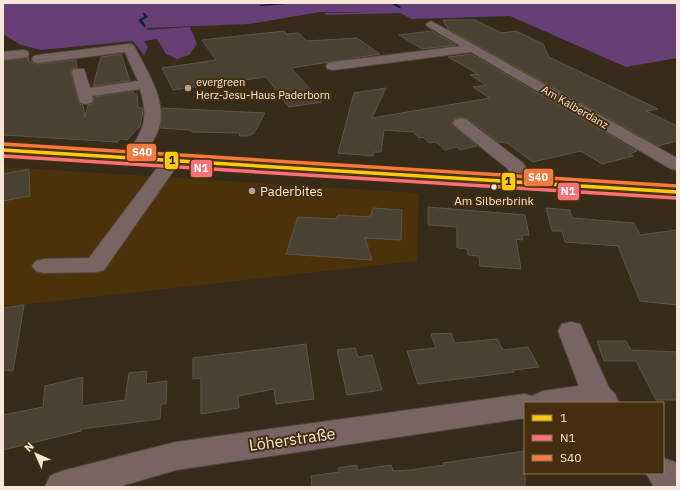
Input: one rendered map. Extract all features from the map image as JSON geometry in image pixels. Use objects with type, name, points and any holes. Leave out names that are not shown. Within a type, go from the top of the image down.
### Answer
[{"type":"main road","points":[[3,150],[677,192]]},
{"type":"street","name":"Am Kalberdanz","points":[[431,24],[677,165]]},
{"type":"street","points":[[38,59],[129,48],[152,103],[152,126],[134,158]]},
{"type":"street","points":[[332,66],[397,52],[473,48]]},
{"type":"street","points":[[3,56],[24,54]]},
{"type":"street","points":[[79,72],[85,97],[145,84]]},
{"type":"street","points":[[461,122],[517,167],[520,182]]},
{"type":"street","points":[[44,266],[96,265],[172,160]]},
{"type":"street","points":[[558,402],[601,399],[571,331]]},
{"type":"street","name":"Löherstraße","points":[[62,487],[176,456],[524,406]]},
{"type":"street","points":[[664,474],[675,487]]},
{"type":"shaded area","points":[[3,3],[677,3],[677,58],[626,67],[510,16],[412,19],[400,13],[327,15],[324,13],[371,12],[320,12],[249,24],[147,28],[148,30],[190,27],[197,44],[189,55],[177,59],[166,54],[157,39],[144,41],[148,47],[144,55],[133,41],[41,50],[21,45],[3,34]]},
{"type":"shaded area","points":[[3,167],[419,193],[417,261],[3,307]]},
{"type":"building","points":[[443,20],[475,20],[502,33],[516,31],[543,44],[549,57],[658,109],[646,111],[677,126],[677,141],[658,146],[448,29]]},
{"type":"building","points":[[284,31],[287,34],[298,33],[307,41],[357,38],[380,54],[291,68],[322,102],[289,107],[266,77],[173,90],[162,68],[216,60],[202,40]]},
{"type":"building","points":[[432,31],[456,45],[422,49],[399,35]]},
{"type":"building","points":[[121,54],[130,81],[93,86],[101,57]]},
{"type":"building","points":[[471,54],[637,151],[629,154],[633,156],[602,164],[581,151],[533,162],[507,143],[498,142],[468,119],[461,117],[454,119],[452,124],[477,146],[460,150],[457,147],[445,150],[436,142],[430,143],[423,137],[419,138],[413,132],[384,130],[381,152],[374,152],[373,156],[338,153],[354,93],[386,88],[372,118],[490,98],[473,87],[486,85],[470,75],[478,74],[448,57]]},
{"type":"building","points":[[29,57],[28,61],[38,64],[76,60],[77,68],[73,68],[71,72],[78,100],[80,104],[83,105],[85,117],[88,105],[92,104],[94,97],[133,91],[134,94],[137,94],[138,107],[142,108],[143,110],[140,127],[127,140],[120,139],[118,142],[3,135],[3,61]]},
{"type":"building","points":[[162,108],[265,113],[254,133],[248,136],[240,136],[239,133],[193,132],[190,130],[160,128]]},
{"type":"building","points":[[29,169],[30,196],[3,201],[3,174]]},
{"type":"building","points":[[428,207],[525,215],[529,235],[522,235],[523,240],[516,239],[521,269],[480,266],[479,256],[468,255],[467,249],[457,248],[457,227],[428,225]]},
{"type":"building","points":[[373,208],[402,210],[401,240],[365,238],[372,260],[286,254],[298,217],[335,219],[338,215],[370,217]]},
{"type":"building","points":[[546,208],[570,210],[572,218],[634,223],[640,235],[677,230],[677,305],[640,301],[618,246],[565,242],[562,231],[552,231]]},
{"type":"building","points":[[24,305],[13,371],[3,370],[3,308]]},
{"type":"building","points":[[451,333],[455,343],[497,339],[503,350],[528,347],[539,367],[513,370],[514,372],[418,384],[407,351],[436,348],[431,334]]},
{"type":"building","points":[[597,341],[626,341],[631,350],[677,352],[677,400],[656,400],[636,361],[604,361]]},
{"type":"building","points":[[306,344],[314,399],[276,404],[274,389],[238,396],[239,408],[201,414],[201,378],[193,379],[193,358]]},
{"type":"building","points":[[355,348],[358,357],[372,355],[382,390],[347,395],[337,350]]},
{"type":"building","points":[[147,371],[146,384],[167,381],[166,404],[161,404],[160,419],[81,429],[81,431],[3,450],[3,415],[43,407],[45,386],[83,377],[82,406],[125,400],[129,373]]},
{"type":"building","points":[[524,451],[525,487],[312,487],[311,476],[339,472],[338,468],[357,465],[357,470],[391,465],[393,471],[444,465],[443,463]]},
{"type":"waterway","points":[[261,5],[299,3]]},
{"type":"waterway","points":[[392,3],[400,7]]},
{"type":"waterway","points":[[144,14],[146,17],[140,20],[144,26]]},
{"type":"transit line","name":"S40","points":[[3,144],[677,186]]},
{"type":"transit line","name":"1","points":[[3,150],[677,192]]},
{"type":"transit line","name":"N1","points":[[3,156],[677,198]]},
{"type":"place","name":"evergreen Herz-Jesu-Haus Paderborn","points":[[188,88]]},
{"type":"place","name":"Am Silberbrink","points":[[494,187]]},
{"type":"place","name":"Paderbites","points":[[252,191]]}]
